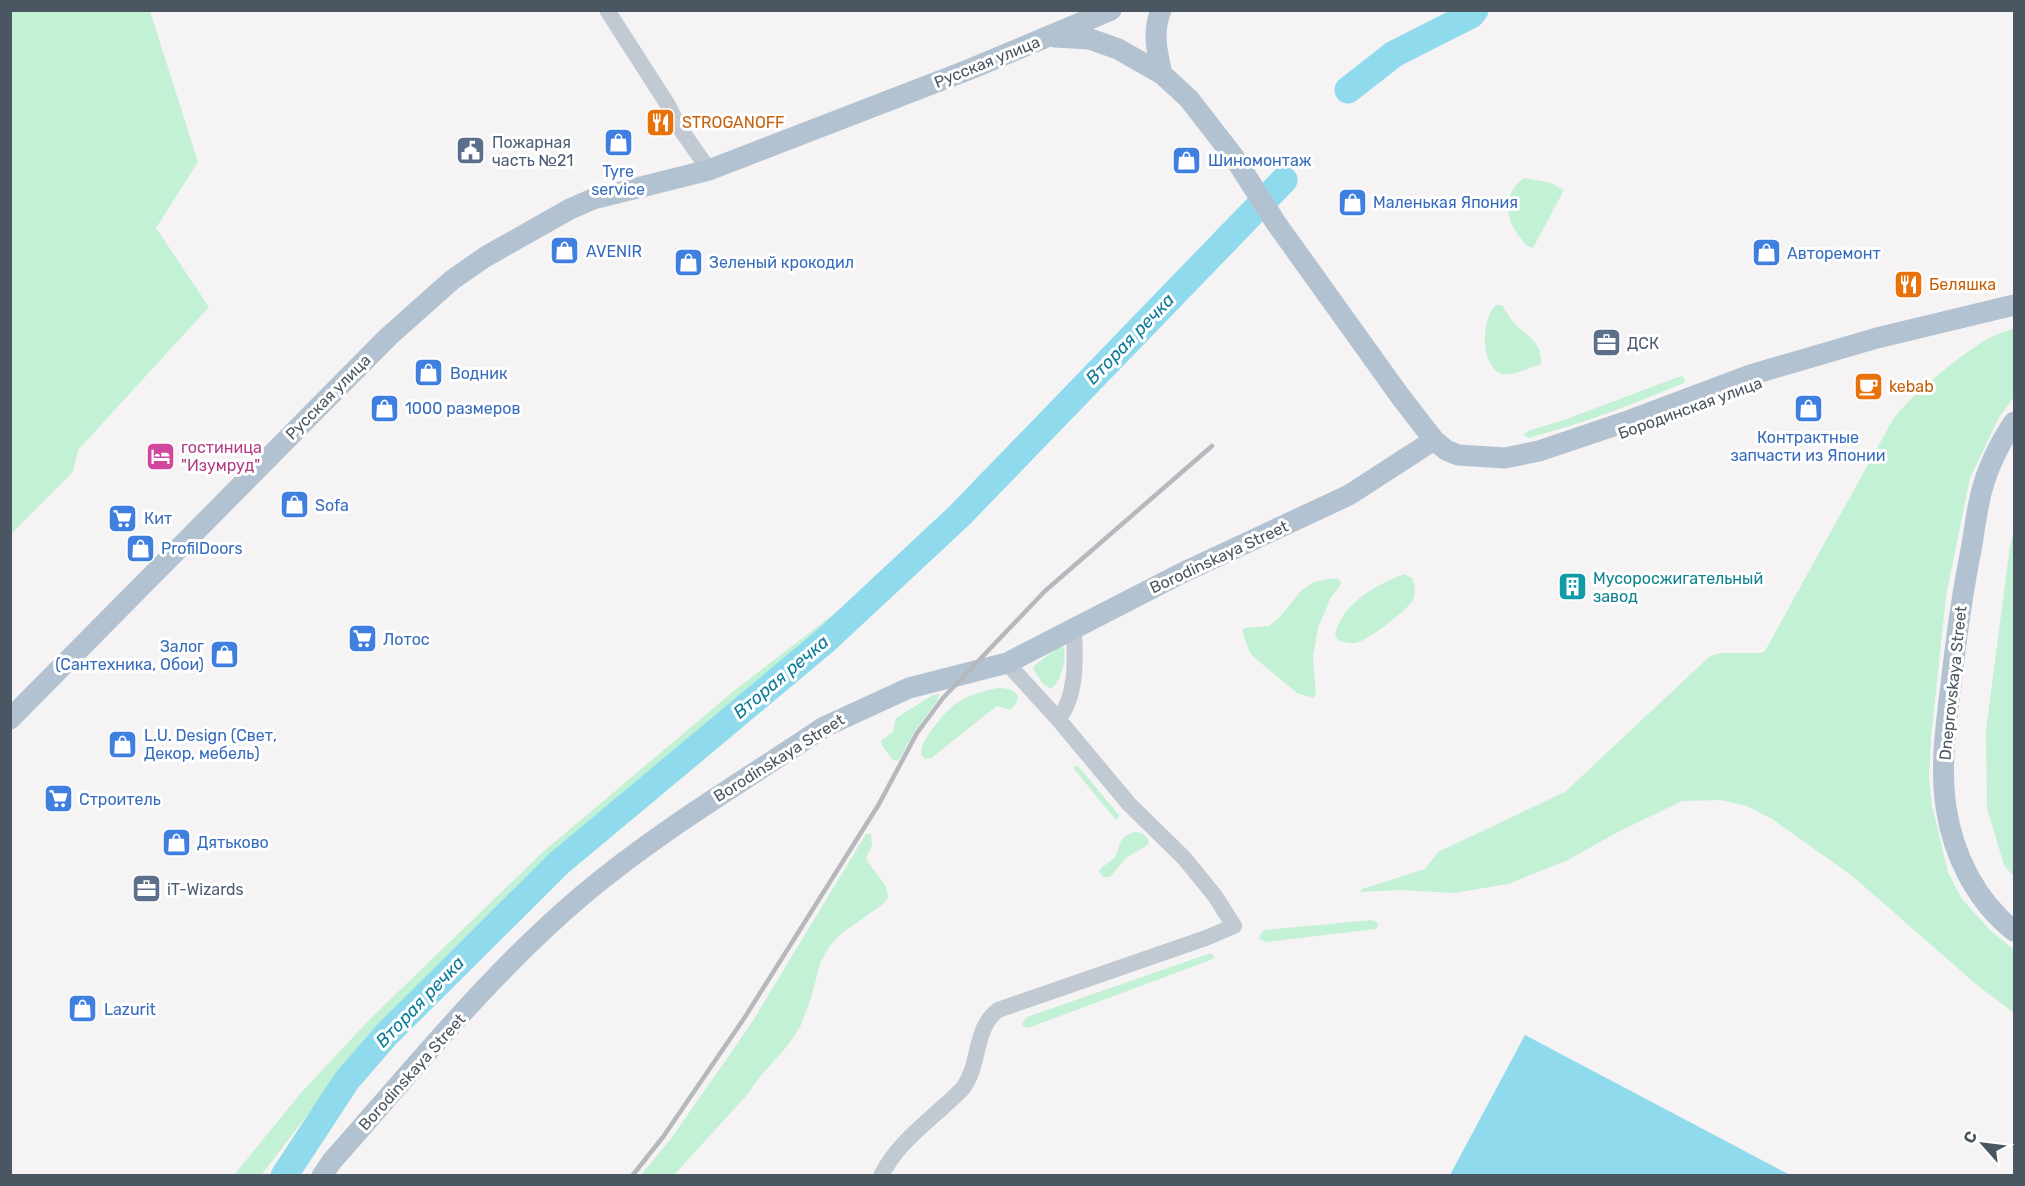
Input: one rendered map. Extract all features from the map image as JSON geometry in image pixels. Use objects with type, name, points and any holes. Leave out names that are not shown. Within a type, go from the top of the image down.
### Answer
[{"type":"main road","points":[[1051,36],[1111,10]]},
{"type":"main road","points":[[1161,10],[1155,23],[1156,48],[1162,74]]},
{"type":"main road","name":"Русская улица","points":[[10,719],[333,391],[424,302],[452,280],[514,239],[593,199],[709,170],[1051,36],[1090,39],[1118,49],[1162,74],[1199,110],[1253,188]]},
{"type":"main road","name":"Бородинская улица","points":[[1253,188],[1400,396],[1410,425],[1429,443],[1442,460],[1460,467],[1506,470],[1668,417],[1752,384],[1926,335],[2014,315]]},
{"type":"main road","name":"Бородинская улица","points":[[1429,443],[1458,455],[1471,457],[1504,458],[1539,451],[1625,422],[1750,375],[1877,338],[2014,305]]},
{"type":"main road","name":"Dneprovskaya Street","points":[[2014,422],[1984,484],[1961,600],[1944,754],[1946,809],[1962,864],[1976,891],[2000,920],[2014,931]]},
{"type":"main road","name":"Borodinskaya Street","points":[[322,1176],[332,1161],[444,1034],[516,958],[585,894],[691,814],[825,727],[909,688],[1007,663],[1182,573],[1349,495],[1429,443]]},
{"type":"main road","name":"Dneprovskaya Street","points":[[2014,452],[1996,489],[1973,602],[1959,718],[1957,766],[1959,809],[1972,854],[1985,885],[2007,912],[2014,917]]},
{"type":"street","points":[[607,10],[668,105],[679,127],[709,170]]},
{"type":"street","points":[[1058,719],[1066,709],[1073,677],[1074,628]]},
{"type":"street","points":[[881,1176],[893,1154],[962,1089],[974,1069],[984,1026],[989,1017],[998,1010],[1195,942],[1234,926],[1215,896],[1185,859],[1135,810],[1007,663]]},
{"type":"green space","points":[[11,10],[150,11],[198,162],[156,228],[209,307],[78,450],[73,472],[11,534]]},
{"type":"green space","points":[[1524,178],[1551,183],[1564,190],[1533,248],[1520,238],[1508,213],[1512,191]]},
{"type":"green space","points":[[1496,305],[1502,305],[1515,324],[1535,343],[1541,356],[1541,364],[1510,374],[1500,373],[1493,368],[1486,351],[1485,330],[1487,320]]},
{"type":"green space","points":[[2014,328],[2014,397],[1999,417],[1970,478],[1946,596],[1929,778],[1932,806],[1948,872],[1962,899],[1991,931],[2014,950],[2014,1013],[1977,985],[1850,874],[1772,819],[1747,806],[1721,800],[1682,801],[1618,832],[1568,860],[1508,884],[1453,893],[1402,890],[1360,892],[1362,889],[1425,869],[1438,852],[1565,792],[1709,657],[1719,653],[1765,651],[1892,421],[1922,389],[1961,357],[1988,339]]},
{"type":"green space","points":[[1681,376],[1685,379],[1684,383],[1607,413],[1528,438],[1524,434],[1528,431]]},
{"type":"green space","points":[[2014,529],[2014,877],[2004,865],[1987,808],[1986,730]]},
{"type":"green space","points":[[1404,574],[1413,579],[1415,591],[1414,598],[1405,609],[1388,624],[1362,641],[1351,643],[1338,640],[1335,635],[1339,624],[1353,605],[1372,590]]},
{"type":"green space","points":[[1334,578],[1340,580],[1341,584],[1330,599],[1318,628],[1313,657],[1316,695],[1313,698],[1297,693],[1256,659],[1250,653],[1242,631],[1245,628],[1269,626],[1278,619],[1301,591],[1314,582]]},
{"type":"green space","points":[[865,590],[865,598],[556,854],[379,1030],[335,1079],[262,1174],[234,1175],[300,1094],[370,1019],[544,851],[735,690]]},
{"type":"green space","points":[[1059,647],[1063,647],[1064,663],[1058,681],[1051,689],[1043,684],[1033,669]]},
{"type":"green space","points":[[997,688],[1008,689],[1018,696],[1015,705],[1010,710],[997,706],[931,758],[926,759],[922,756],[922,746],[926,739],[953,706],[961,700]]},
{"type":"green space","points":[[938,694],[937,701],[915,731],[900,758],[897,761],[893,760],[881,741],[893,732],[896,718]]},
{"type":"green space","points":[[1074,766],[1078,766],[1119,815],[1118,819],[1115,819],[1074,769]]},
{"type":"green space","points":[[1134,832],[1144,835],[1149,844],[1126,858],[1110,877],[1103,877],[1099,871],[1117,854],[1121,841]]},
{"type":"green space","points":[[866,834],[871,834],[872,845],[866,858],[886,888],[888,898],[830,945],[820,964],[800,1027],[746,1096],[674,1175],[641,1175],[670,1140],[751,1024]]},
{"type":"green space","points":[[1372,920],[1377,922],[1376,929],[1266,942],[1259,939],[1264,930]]},
{"type":"green space","points":[[1213,954],[1214,958],[1028,1028],[1022,1024],[1027,1017]]},
{"type":"water","points":[[1525,1035],[1790,1175],[1450,1175]]},
{"type":"waterway","name":"Вторая речка","points":[[1348,90],[1394,54],[1471,15],[1475,10]]},
{"type":"waterway","name":"Вторая речка","points":[[284,1176],[347,1080],[387,1034],[559,863],[826,640],[959,516],[1284,180]]},
{"type":"railway","points":[[632,1176],[663,1137],[745,1017],[879,804],[917,733],[943,698],[1045,591],[1212,446]]},
{"type":"place","name":"STROGANOFF","points":[[661,122]]},
{"type":"place","name":"Tyre service","points":[[618,143]]},
{"type":"place","name":"Пожарная часть №21","points":[[471,151]]},
{"type":"place","name":"Шиномонтаж","points":[[1187,160]]},
{"type":"place","name":"Маленькая Япония","points":[[1352,202]]},
{"type":"place","name":"AVENIR","points":[[565,251]]},
{"type":"place","name":"Авторемонт","points":[[1766,253]]},
{"type":"place","name":"Зеленый крокодил","points":[[688,262]]},
{"type":"place","name":"Беляшка","points":[[1908,284]]},
{"type":"place","name":"ДСК","points":[[1606,343]]},
{"type":"place","name":"Водник","points":[[429,373]]},
{"type":"place","name":"kebab","points":[[1868,386]]},
{"type":"place","name":"1000 размеров","points":[[384,408]]},
{"type":"place","name":"Контрактные запчасти из Японии","points":[[1808,409]]},
{"type":"place","name":"гостиница \"Изумруд\"","points":[[160,456]]},
{"type":"place","name":"Sofa","points":[[294,505]]},
{"type":"place","name":"Кит","points":[[123,518]]},
{"type":"place","name":"ProfilDoors","points":[[140,548]]},
{"type":"place","name":"Мусоросжигательный завод","points":[[1572,587]]},
{"type":"place","name":"Лотос","points":[[362,639]]},
{"type":"place","name":"Залог (Сантехника, Обои)","points":[[225,655]]},
{"type":"place","name":"L.U. Design (Свет, Декор, мебель)","points":[[123,744]]},
{"type":"place","name":"Строитель","points":[[58,799]]},
{"type":"place","name":"Дятьково","points":[[176,842]]},
{"type":"place","name":"iT-Wizards","points":[[146,889]]},
{"type":"place","name":"Lazurit","points":[[83,1009]]}]
